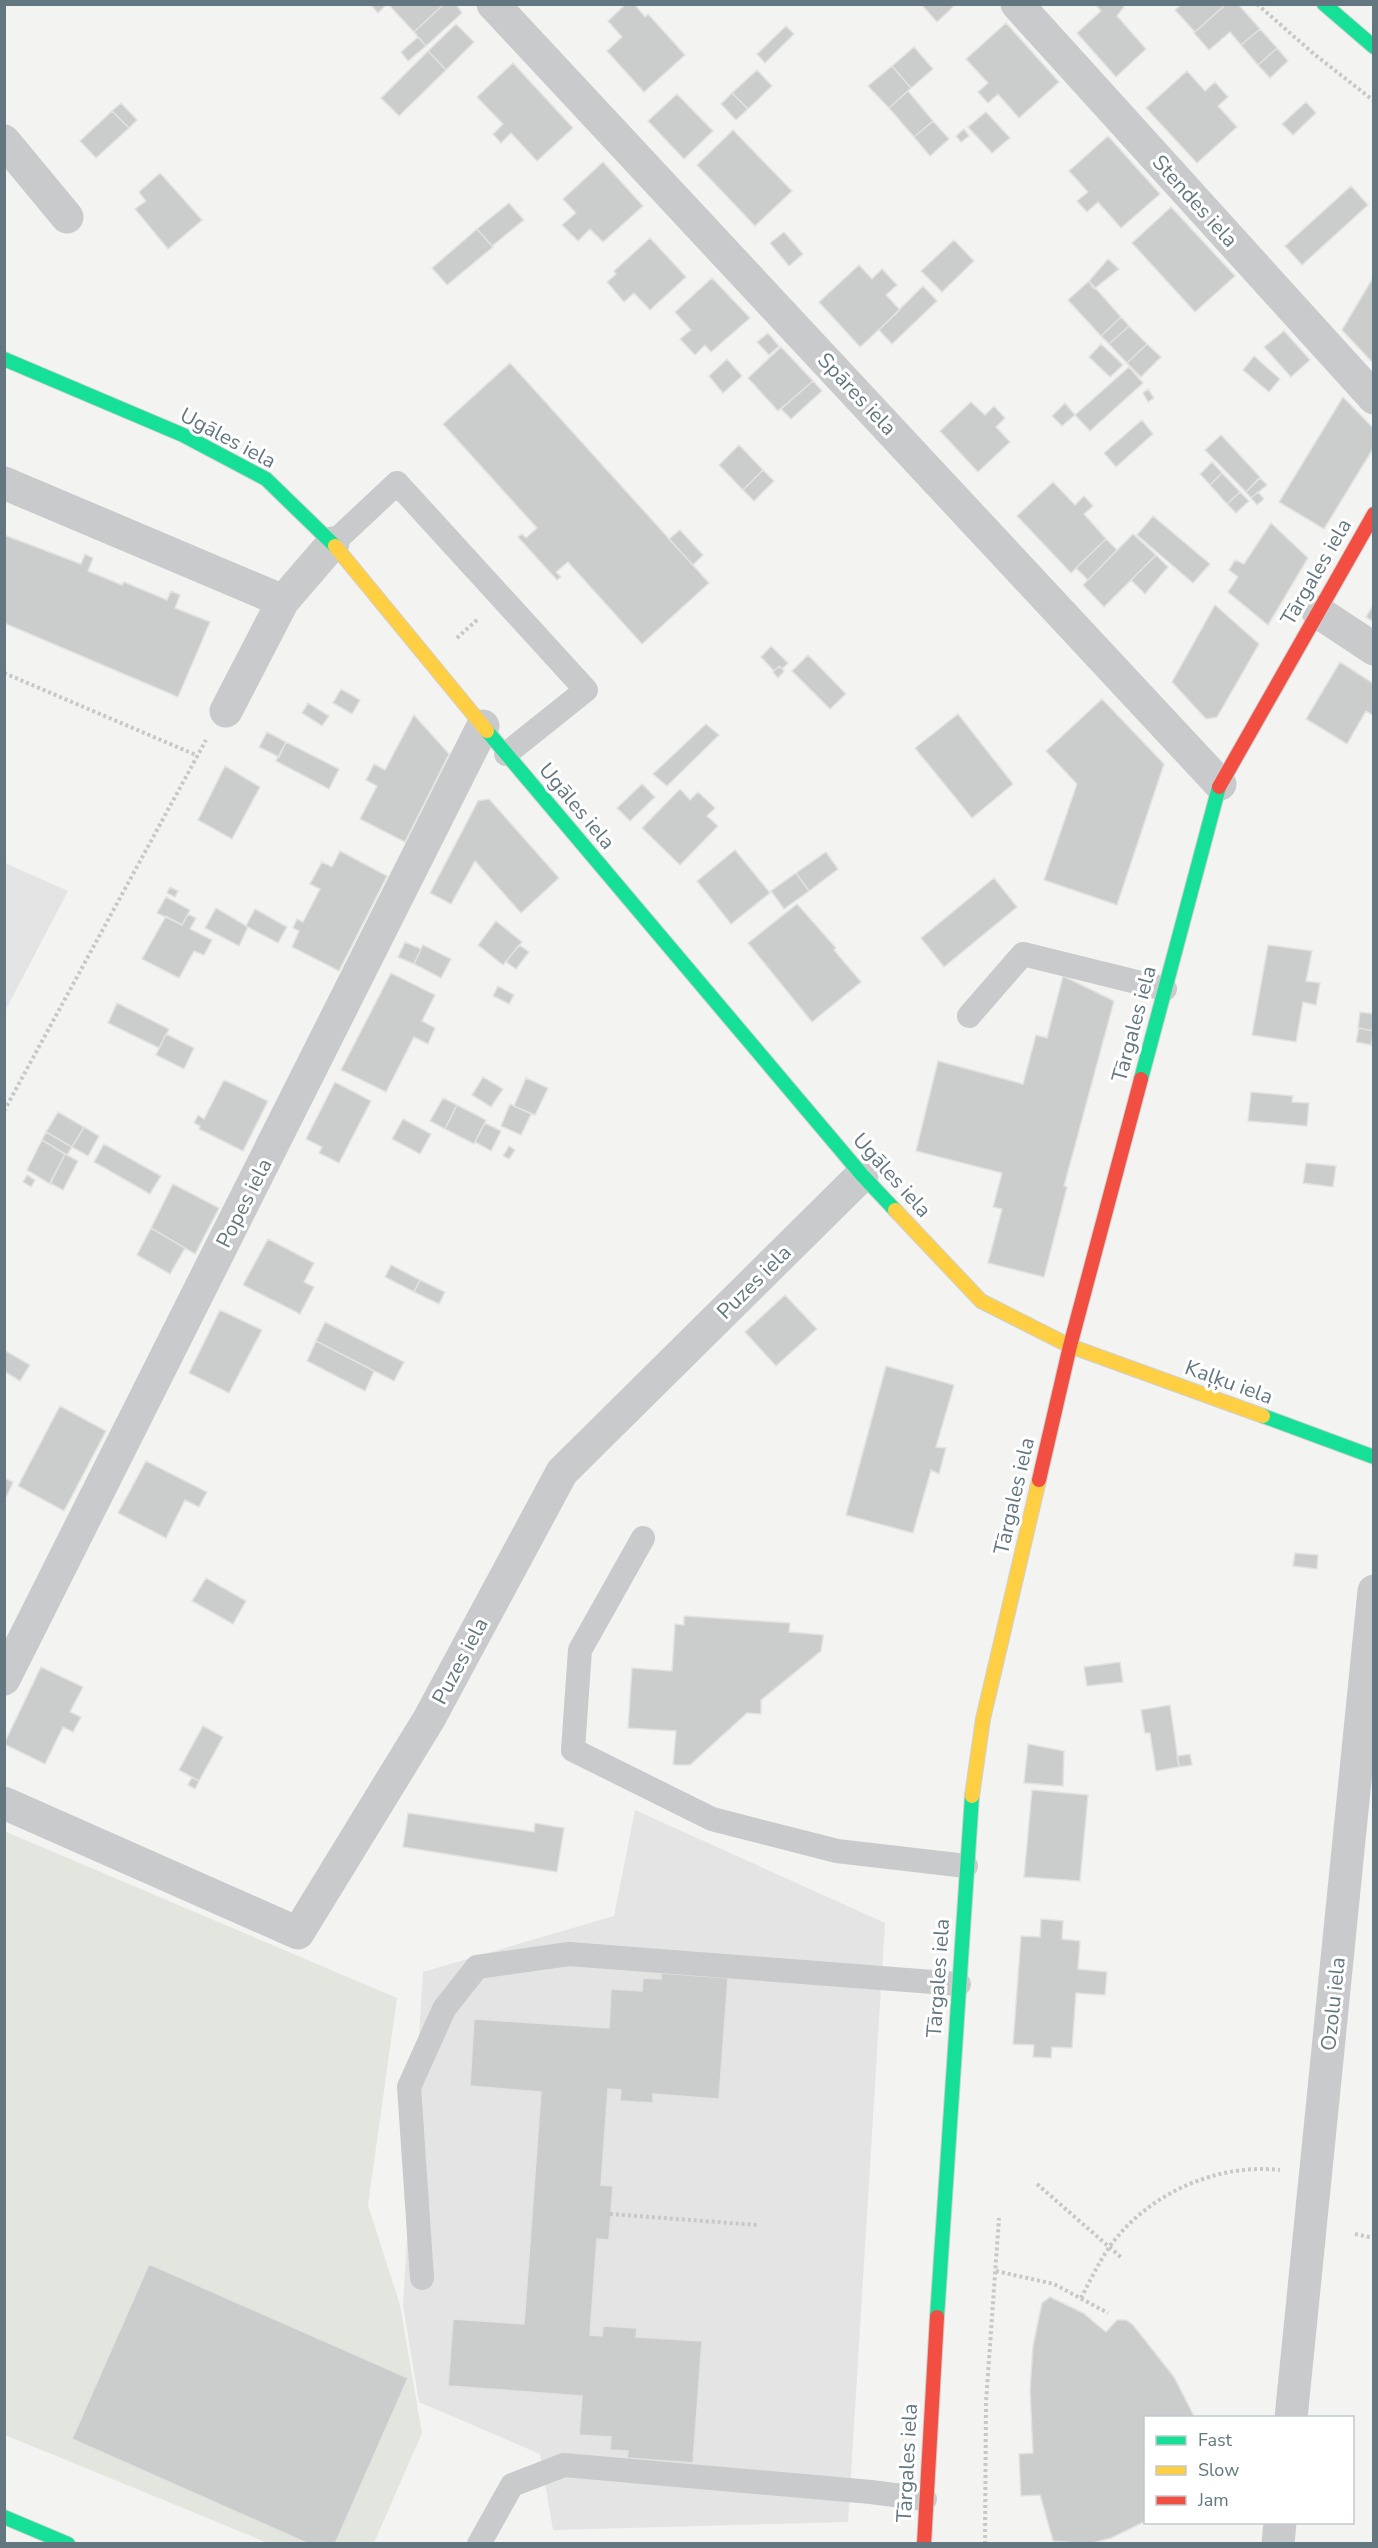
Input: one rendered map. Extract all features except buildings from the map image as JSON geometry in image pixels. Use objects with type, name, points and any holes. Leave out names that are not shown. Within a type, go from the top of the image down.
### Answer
[{"type":"street","name":"Spāres iela","points":[[493,4],[1220,784]]},
{"type":"street","name":"Stendes iela","points":[[1017,4],[1374,398]]},
{"type":"street","points":[[1324,4],[1374,47]]},
{"type":"street","points":[[4,141],[67,218]]},
{"type":"street","name":"Ugāles iela","points":[[4,359],[183,435],[266,479],[333,543],[506,754],[862,1175],[981,1301],[1070,1346]]},
{"type":"street","points":[[4,483],[283,601]]},
{"type":"street","name":"Tārgales iela","points":[[924,2544],[969,1818],[983,1719],[1070,1346],[1220,784],[1374,514]]},
{"type":"street","points":[[226,711],[283,601],[333,543]]},
{"type":"street","points":[[1318,612],[1374,649]]},
{"type":"street","name":"Popes iela","points":[[4,1679],[483,726]]},
{"type":"street","name":"Puzes iela","points":[[4,1803],[298,1934],[429,1719],[562,1472],[862,1175]]},
{"type":"street","name":"Kaļķu iela","points":[[1070,1346],[1374,1457]]},
{"type":"street","name":"Ozolu iela","points":[[1291,2416],[1374,1591]]},
{"type":"street","points":[[4,2517],[68,2544]]},
{"type":"street","points":[[1278,2544],[1280,2524]]},
{"type":"lane","points":[[333,543],[397,483],[586,690],[506,754]]},
{"type":"lane","points":[[969,1016],[1023,954],[1165,989]]},
{"type":"lane","points":[[643,1538],[580,1650],[573,1750],[712,1819],[837,1851],[966,1866]]},
{"type":"lane","points":[[422,2278],[409,2087],[444,2009],[477,1967],[569,1954],[959,1984]]},
{"type":"lane","points":[[479,2544],[512,2485],[564,2465],[871,2492],[925,2499]]},
{"type":"path","points":[[1257,4],[1314,54],[1374,101]]},
{"type":"path","points":[[4,673],[196,755]]},
{"type":"path","points":[[4,1110],[196,755],[226,711]]},
{"type":"path","points":[[1081,2298],[1110,2246],[1141,2215],[1177,2189],[1222,2173],[1259,2168],[1315,2174]]},
{"type":"path","points":[[1036,2184],[1123,2259]]},
{"type":"path","points":[[610,2214],[757,2225]]},
{"type":"path","points":[[985,2544],[987,2402],[999,2218]]},
{"type":"path","points":[[1354,2234],[1374,2238]]},
{"type":"path","points":[[996,2271],[1054,2284],[1108,2313]]},
{"type":"shaded area","points":[[5,863],[68,891],[5,1011]]},
{"type":"shaded area","points":[[635,1810],[885,1923],[848,2522],[553,2530],[540,2454],[419,2402],[403,2305],[423,1972],[614,1916]]},
{"type":"shaded area","points":[[4,1831],[397,1998],[368,2205],[400,2305],[422,2433],[374,2543],[268,2543],[5,2435]]},
{"type":"traffic: fast","points":[[1324,4],[1374,47]]},
{"type":"traffic: fast","points":[[4,359],[183,435],[266,479],[335,546]]},
{"type":"traffic: fast","points":[[487,731],[862,1175],[895,1210]]},
{"type":"traffic: fast","points":[[1141,1079],[1219,787]]},
{"type":"traffic: fast","points":[[1263,1416],[1374,1457]]},
{"type":"traffic: fast","points":[[937,2317],[972,1796]]},
{"type":"traffic: fast","points":[[4,2517],[68,2544]]},
{"type":"traffic: slow","points":[[335,546],[487,731]]},
{"type":"traffic: slow","points":[[895,1210],[981,1301],[1070,1346],[1263,1416]]},
{"type":"traffic: slow","points":[[972,1796],[983,1719],[1039,1480]]},
{"type":"traffic: jam","points":[[1219,787],[1374,514]]},
{"type":"traffic: jam","points":[[1039,1480],[1070,1346],[1141,1079]]},
{"type":"traffic: jam","points":[[924,2544],[937,2317]]}]
